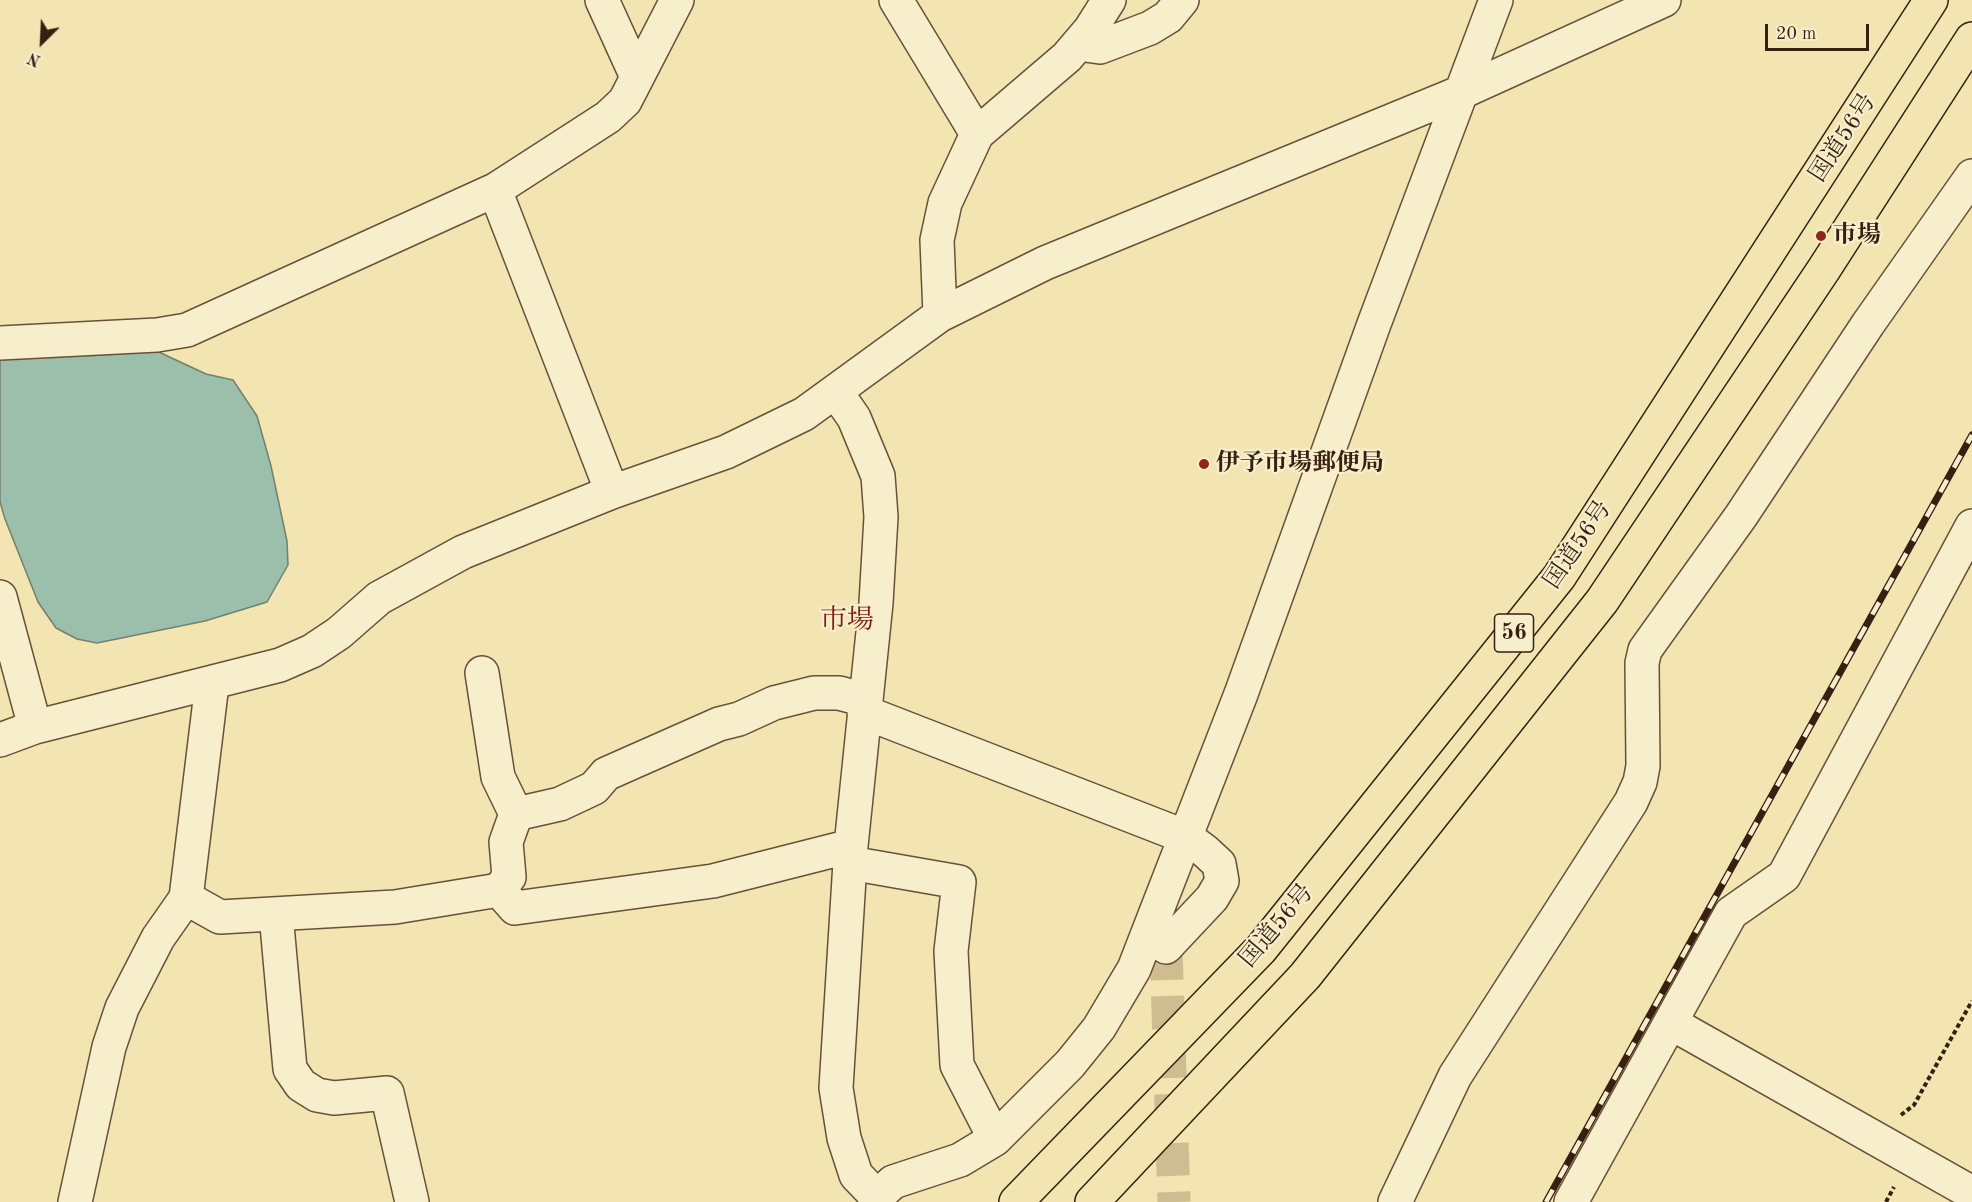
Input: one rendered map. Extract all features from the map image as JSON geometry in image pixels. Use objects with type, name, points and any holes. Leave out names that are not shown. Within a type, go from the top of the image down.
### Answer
[{"type":"highway","name":"国道56号","points":[[1016,1202],[1261,948],[1559,577],[1931,0]]},
{"type":"highway","name":"国道56号","points":[[1092,1202],[1305,976],[1602,601],[1824,269],[1972,39]]},
{"type":"street","points":[[602,0],[637,77]]},
{"type":"street","points":[[0,342],[157,335],[187,330],[495,190],[608,117],[625,100],[677,0]]},
{"type":"street","points":[[896,0],[977,134]]},
{"type":"street","points":[[940,315],[937,240],[945,203],[977,134],[1032,88],[1078,44],[1109,0]]},
{"type":"street","points":[[1078,44],[1100,47],[1150,28],[1168,17],[1182,0]]},
{"type":"street","points":[[836,392],[854,418],[878,476],[880,518],[878,560],[850,854],[836,1088],[844,1138],[856,1175],[877,1200],[893,1182],[928,1168],[960,1160],[995,1139],[1070,1064],[1099,1028],[1134,969],[1241,694],[1374,324],[1464,91],[1496,0]]},
{"type":"street","points":[[0,740],[34,727],[212,684],[280,665],[312,651],[339,633],[378,598],[463,552],[612,492],[726,452],[804,414],[940,315],[1045,263],[1464,91],[1664,0]]},
{"type":"street","points":[[1395,1202],[1455,1076],[1631,802],[1640,782],[1643,766],[1642,663],[1645,650],[1716,553],[1868,324],[1972,176]]},
{"type":"street","points":[[495,190],[612,492]]},
{"type":"street","points":[[1571,1202],[1731,913],[1784,876],[1972,526]]},
{"type":"street","points":[[0,597],[34,727]]},
{"type":"street","points":[[186,898],[220,917],[395,907],[499,890],[509,877],[506,842],[516,814],[498,777],[482,673]]},
{"type":"street","points":[[75,1202],[109,1047],[122,1008],[158,938],[186,898],[212,684]]},
{"type":"street","points":[[516,814],[560,804],[594,788],[606,774],[719,724],[739,719],[774,703],[814,693],[839,693],[865,706],[1186,837],[1219,864],[1222,881],[1212,898],[1166,947]]},
{"type":"street","points":[[499,890],[515,908],[713,881],[850,854],[959,882],[951,951],[957,1065],[995,1139]]},
{"type":"street","points":[[276,914],[290,1069],[301,1084],[317,1095],[334,1098],[387,1093],[412,1202]]},
{"type":"street","points":[[1671,1023],[1972,1193]]},
{"type":"path","points":[[1892,1121],[1914,1105],[1972,1001]]},
{"type":"shaded area","points":[[148,347],[206,374],[233,380],[257,416],[271,466],[287,541],[288,565],[267,602],[205,621],[97,643],[77,639],[56,628],[38,602],[0,502],[0,357]]},
{"type":"tunnel","points":[[1166,947],[1174,1202]]},
{"type":"railway","points":[[1546,1202],[1972,435]]},
{"type":"place","name":"市場","points":[[1821,236]]},
{"type":"place","name":"伊予市場郵便局","points":[[1204,464]]},
{"type":"district","name":"市場","points":[[847,621]]}]
